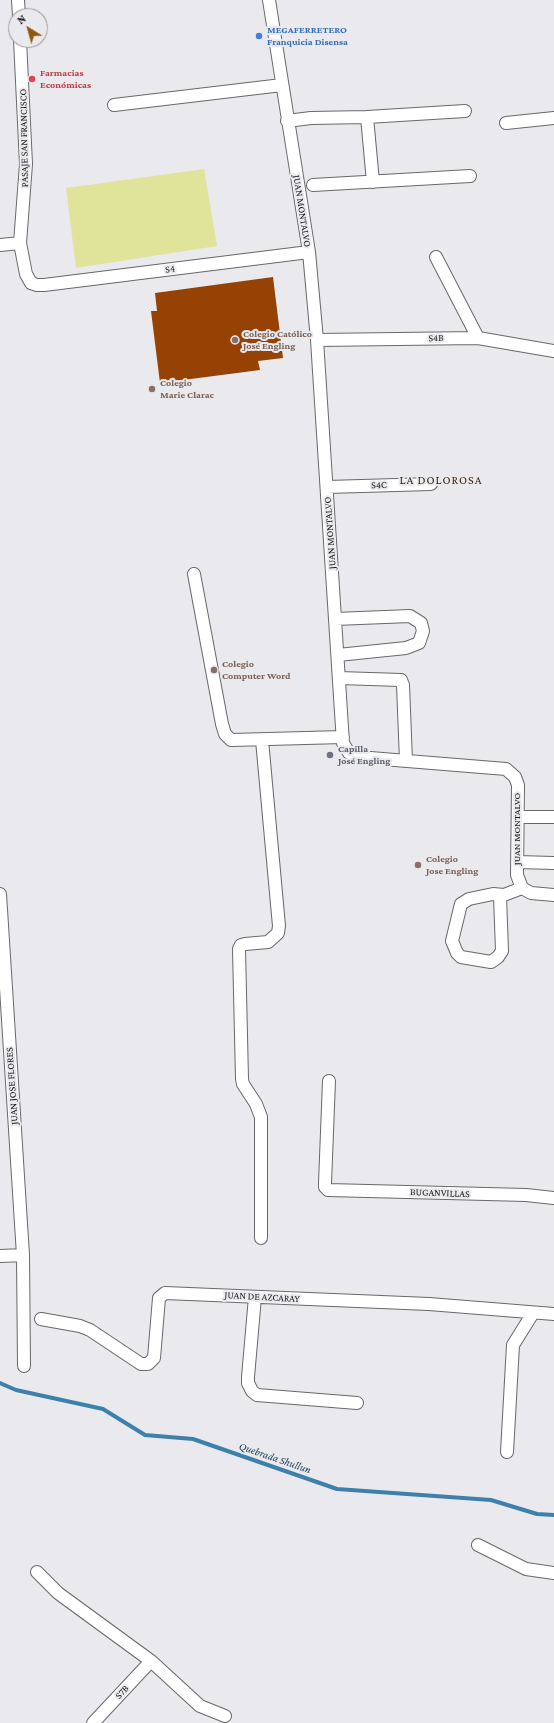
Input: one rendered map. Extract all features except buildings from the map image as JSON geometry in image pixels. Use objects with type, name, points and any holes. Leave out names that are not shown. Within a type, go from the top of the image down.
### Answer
[{"type":"street","name":"JUAN MONTALVO","points":[[269,0],[309,252],[317,340],[343,743],[349,753],[358,757],[506,770],[515,777],[518,786],[517,875],[522,888]]},
{"type":"street","name":"PASAJE SAN FRANCISCO","points":[[20,48],[26,164],[20,243],[26,274],[31,283]]},
{"type":"street","points":[[114,105],[282,85]]},
{"type":"street","points":[[287,121],[306,118],[367,117],[465,111]]},
{"type":"street","points":[[367,117],[373,182]]},
{"type":"street","points":[[506,123],[554,118]]},
{"type":"street","points":[[313,184],[470,176]]},
{"type":"street","points":[[0,245],[20,243]]},
{"type":"street","name":"S4","points":[[31,283],[44,285],[309,252]]},
{"type":"street","points":[[436,257],[478,338]]},
{"type":"street","name":"S4B","points":[[317,340],[478,338],[554,351]]},
{"type":"street","name":"S4C","points":[[327,487],[431,484]]},
{"type":"street","points":[[194,574],[225,734],[231,740],[343,737]]},
{"type":"street","points":[[335,619],[410,616],[421,623],[423,631],[419,643],[406,648],[338,655]]},
{"type":"street","points":[[339,678],[401,680],[403,685],[406,761]]},
{"type":"street","points":[[261,1238],[261,1117],[256,1104],[243,1084],[242,1079],[239,949],[245,944],[268,942],[278,933],[279,926],[262,740]]},
{"type":"street","points":[[518,817],[554,817]]},
{"type":"street","points":[[517,862],[554,863]]},
{"type":"street","points":[[500,896],[502,951],[498,957],[491,962],[461,958],[452,941],[461,904],[469,899],[493,894],[500,896],[522,888],[531,893],[554,895]]},
{"type":"street","name":"JUAN JOSE FLORES","points":[[0,894],[23,1255],[24,1366]]},
{"type":"street","name":"BUGANVILLAS","points":[[330,1081],[325,1183],[328,1190],[526,1195],[554,1198]]},
{"type":"street","points":[[0,1256],[23,1255]]},
{"type":"street","name":"JUAN DE AZCARAY","points":[[41,1319],[80,1326],[90,1330],[141,1364],[148,1364],[154,1358],[159,1298],[165,1293],[429,1304],[554,1314]]},
{"type":"street","points":[[255,1297],[248,1377],[248,1384],[252,1391],[257,1395],[357,1403]]},
{"type":"street","points":[[507,1452],[512,1354],[514,1345],[533,1313]]},
{"type":"street","points":[[478,1544],[526,1569],[554,1573]]},
{"type":"street","points":[[37,1572],[58,1593],[151,1661],[200,1706],[225,1716]]},
{"type":"street","name":"S7B","points":[[100,1721],[151,1661]]},
{"type":"green space","points":[[204,169],[217,246],[76,268],[66,188]]},
{"type":"waterway","name":"Quebrada Shullun","points":[[0,1383],[16,1390],[103,1409],[145,1435],[193,1439],[337,1489],[491,1500],[537,1514],[554,1515]]},
{"type":"place","name":"MEGAFERRETERO Franquicia Disensa","points":[[259,36]]},
{"type":"place","name":"Farmacias Económicas","points":[[32,79]]},
{"type":"place","name":"Colegio Católico José Engling","points":[[235,340]]},
{"type":"place","name":"Colegio Marie Clarac","points":[[152,389]]},
{"type":"place","name":"Colegio Computer Word","points":[[214,670]]},
{"type":"place","name":"Capilla José Engling","points":[[330,755]]},
{"type":"place","name":"Colegio Jose Engling","points":[[418,865]]},
{"type":"district","name":"LA DOLOROSA","points":[[441,480]]}]
